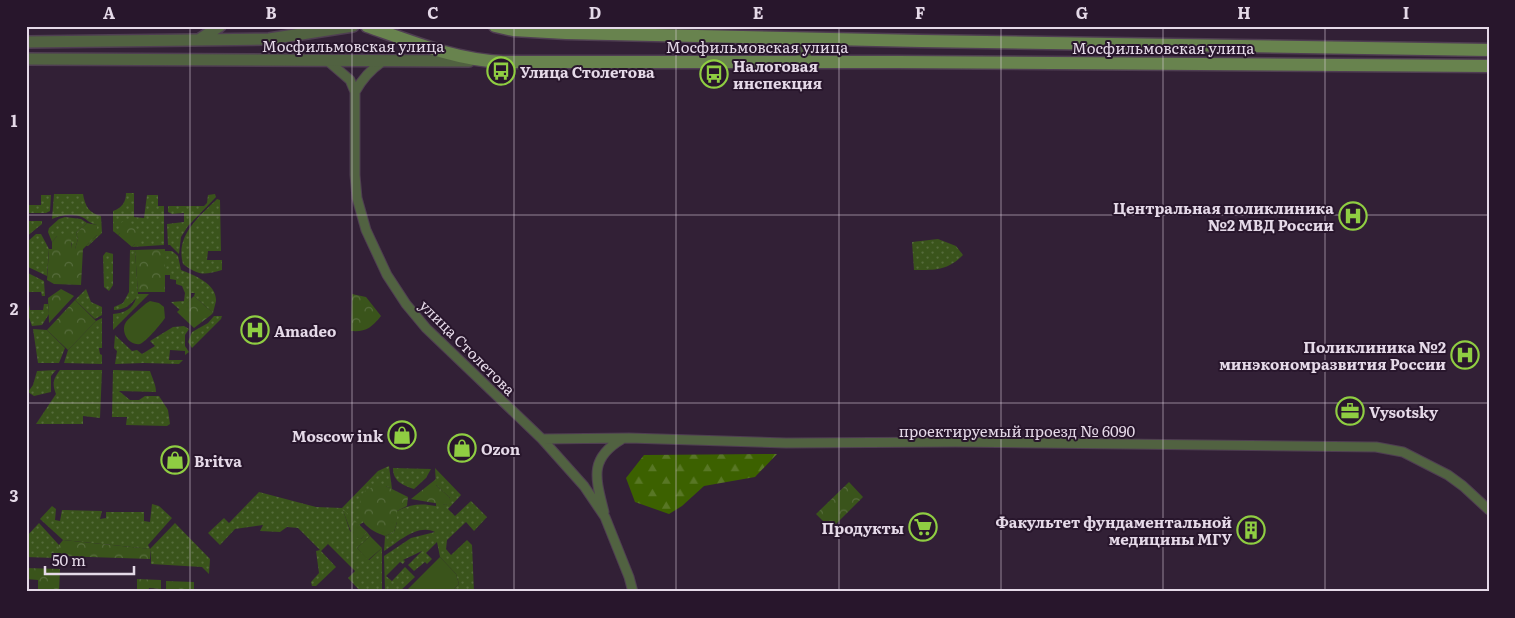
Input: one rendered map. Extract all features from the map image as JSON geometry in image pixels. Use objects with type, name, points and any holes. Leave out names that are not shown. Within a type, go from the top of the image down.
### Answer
[{"type":"main road","points":[[368,26],[429,48],[480,61]]},
{"type":"main road","name":"Мосфильмовская улица","points":[[495,26],[513,30],[566,33],[1403,50],[1489,50]]},
{"type":"main road","name":"Мосфильмовская улица","points":[[480,61],[1489,66]]},
{"type":"street","points":[[199,40],[220,26]]},
{"type":"street","name":"Мосфильмовская улица","points":[[26,42],[269,39],[353,26]]},
{"type":"street","points":[[795,62],[804,59],[807,50],[804,42],[796,38]]},
{"type":"street","name":"Мосфильмовская улица","points":[[26,60],[480,61]]},
{"type":"street","points":[[328,61],[350,80],[355,92]]},
{"type":"street","points":[[355,92],[362,79],[371,69],[383,61]]},
{"type":"street","name":"улица Столетова","points":[[355,92],[357,198],[366,230],[387,275],[406,304],[426,328],[542,439],[584,486],[605,517],[633,592]]},
{"type":"street","points":[[605,517],[597,481],[599,462],[610,446],[623,438]]},
{"type":"street","name":"проектируемый проезд № 6090","points":[[542,439],[623,438],[786,443],[956,442],[1376,447],[1403,452],[1448,475],[1489,510]]},
{"type":"street","name":"проектируемый проезд № 6090","points":[[1478,499],[1489,502]]},
{"type":"green space","points":[[126,193],[134,193],[134,217],[144,218],[147,195],[158,195],[158,206],[164,206],[164,245],[132,247],[135,244],[120,233],[118,235],[113,231],[113,211],[123,204]]},
{"type":"green space","points":[[54,194],[83,194],[88,208],[93,213],[101,216],[102,233],[88,246],[86,246],[97,235],[97,225],[74,215],[52,219]]},
{"type":"green space","points":[[215,194],[216,197],[188,226],[181,237],[179,254],[168,245],[167,224],[184,222],[184,213],[172,214],[168,212],[168,206],[204,206],[207,203],[208,195]]},
{"type":"green space","points":[[41,195],[51,195],[50,211],[46,213],[28,213],[28,221],[42,221],[42,224],[26,237],[26,205],[41,205]]},
{"type":"green space","points":[[217,199],[220,200],[221,251],[208,251],[207,260],[222,260],[222,270],[211,273],[193,271],[183,264],[181,254],[185,235],[196,220]]},
{"type":"green space","points":[[65,217],[81,219],[87,223],[76,233],[78,239],[75,249],[72,249],[72,243],[57,236],[52,242],[48,232],[49,228],[59,219]]},
{"type":"green space","points":[[125,219],[139,232],[139,243],[132,247],[118,235],[120,233],[119,225]]},
{"type":"green space","points":[[87,223],[97,225],[97,235],[83,249],[81,285],[54,284],[47,280],[49,249],[52,249],[52,242],[57,236],[67,234],[71,238],[72,249],[75,249],[78,239],[76,233]]},
{"type":"green space","points":[[36,234],[41,234],[49,249],[47,276],[26,266],[26,243]]},
{"type":"green space","points":[[938,239],[956,246],[963,255],[946,267],[914,270],[912,242]]},
{"type":"green space","points":[[165,249],[165,292],[138,292],[138,294],[135,250]]},
{"type":"green space","points":[[130,250],[135,250],[138,294],[149,294],[113,330],[113,314],[128,310],[136,298],[127,307],[114,310],[114,307],[123,303],[129,292]]},
{"type":"green space","points":[[165,251],[172,251],[178,256],[181,270],[204,281],[213,290],[216,301],[213,313],[194,296],[195,293],[191,293],[191,299],[180,310],[171,302],[184,301],[185,293],[182,286],[176,284],[176,280],[170,279],[170,275],[165,275]]},
{"type":"green space","points":[[106,252],[113,254],[113,285],[109,291],[104,287],[103,256]]},
{"type":"green space","points":[[26,272],[44,281],[45,296],[42,296],[41,292],[27,292],[30,310],[43,310],[44,304],[48,304],[49,314],[42,325],[32,326],[26,309]]},
{"type":"green space","points":[[61,289],[74,296],[49,323],[48,298]]},
{"type":"green space","points":[[86,289],[91,302],[102,307],[102,315],[95,319],[75,300]]},
{"type":"green space","points":[[352,294],[366,297],[381,316],[371,326],[361,331],[351,331]]},
{"type":"green space","points":[[194,296],[213,313],[194,328],[177,312]]},
{"type":"green space","points":[[75,300],[96,321],[68,350],[47,330]]},
{"type":"green space","points":[[150,301],[159,303],[164,307],[165,318],[143,343],[132,343],[126,337],[124,326],[129,319]]},
{"type":"green space","points":[[214,316],[222,316],[192,348],[188,342],[192,332],[208,323]]},
{"type":"green space","points":[[102,318],[102,348],[99,348],[102,355],[102,364],[64,363],[68,350],[96,321]]},
{"type":"green space","points":[[184,326],[189,329],[185,335],[185,346],[189,352],[185,355],[185,351],[170,350],[169,360],[183,360],[179,364],[115,364],[117,351],[114,348],[115,335],[132,351],[137,350],[142,354],[155,346],[150,341],[173,327]]},
{"type":"green space","points":[[33,329],[47,330],[65,348],[59,363],[38,363]]},
{"type":"green space","points":[[56,370],[51,376],[51,392],[34,396],[28,392],[33,385],[37,371]]},
{"type":"green space","points":[[60,370],[102,370],[100,418],[83,416],[83,424],[36,424],[56,394],[54,382]]},
{"type":"green space","points":[[113,370],[150,371],[156,392],[119,391],[130,400],[139,400],[145,396],[159,396],[168,410],[170,424],[167,426],[126,425],[127,417],[112,417]]},
{"type":"green space","points":[[777,454],[755,477],[704,486],[682,506],[669,514],[635,502],[626,478],[644,455]]},
{"type":"green space","points":[[389,466],[392,489],[386,486],[362,495],[361,508],[364,522],[359,525],[343,510],[350,531],[361,539],[367,532],[370,536],[357,548],[369,560],[382,548],[382,592],[361,592],[348,578],[355,571],[328,544],[321,551],[336,567],[316,586],[312,586],[311,582],[319,573],[316,551],[320,550],[298,528],[287,527],[280,532],[260,531],[263,525],[235,529],[220,545],[208,533],[224,518],[229,523],[259,492],[316,507],[342,508],[378,471]]},
{"type":"green space","points":[[393,468],[431,469],[426,478],[414,489],[396,479]]},
{"type":"green space","points":[[435,468],[461,495],[448,509],[455,516],[471,501],[487,517],[474,531],[466,522],[447,540],[446,549],[451,555],[467,540],[472,545],[474,592],[451,592],[459,584],[456,574],[440,557],[437,542],[426,553],[432,559],[427,564],[425,562],[414,571],[408,565],[422,551],[403,560],[405,561],[403,564],[400,562],[386,576],[392,581],[405,567],[415,577],[399,592],[385,592],[384,556],[411,538],[435,532],[422,530],[415,532],[384,551],[385,536],[394,532],[397,522],[397,511],[416,505],[436,506],[436,502],[446,505],[450,498],[436,485]]},
{"type":"green space","points":[[436,479],[436,485],[450,498],[446,505],[411,499]]},
{"type":"green space","points":[[849,482],[863,497],[831,529],[816,514]]},
{"type":"green space","points":[[376,486],[386,486],[408,497],[407,506],[397,511],[397,522],[394,532],[385,536],[366,525],[361,513],[360,500],[362,494]]},
{"type":"green space","points":[[152,504],[159,506],[172,518],[148,545],[150,549],[63,540],[40,519],[52,506],[56,509],[55,520],[60,521],[62,510],[102,511],[100,519],[106,518],[106,512],[144,512],[144,521],[150,522]]},
{"type":"green space","points":[[342,508],[367,532],[361,539],[353,537]]},
{"type":"green space","points":[[39,523],[59,545],[59,556],[56,558],[26,557],[26,537]]},
{"type":"green space","points":[[175,523],[210,559],[209,574],[202,567],[151,564],[150,549]]},
{"type":"green space","points":[[370,536],[382,548],[368,560],[357,548]]},
{"type":"green space","points":[[63,540],[151,549],[150,559],[59,556],[59,545]]},
{"type":"green space","points":[[440,557],[456,574],[459,584],[451,592],[405,592]]},
{"type":"green space","points":[[26,568],[60,569],[59,592],[38,592],[38,580],[26,579]]},
{"type":"green space","points":[[137,579],[161,580],[161,589],[149,588],[148,592],[137,592]]},
{"type":"green space","points":[[166,581],[194,582],[194,592],[166,589]]},
{"type":"place","name":"Улица Столетова","points":[[501,71]]},
{"type":"place","name":"Налоговая инспекция","points":[[714,74]]},
{"type":"place","name":"Центральная поликлиника №2 МВД России","points":[[1353,216]]},
{"type":"place","name":"Amadeo","points":[[255,330]]},
{"type":"place","name":"Поликлиника №2 минэкономразвития России","points":[[1465,355]]},
{"type":"place","name":"Vysotsky","points":[[1350,411]]},
{"type":"place","name":"Moscow ink","points":[[402,435]]},
{"type":"place","name":"Ozon","points":[[462,448]]},
{"type":"place","name":"Britva","points":[[175,460]]},
{"type":"place","name":"Продукты","points":[[923,527]]},
{"type":"place","name":"Факультет фундаментальной медицины МГУ","points":[[1251,530]]}]
